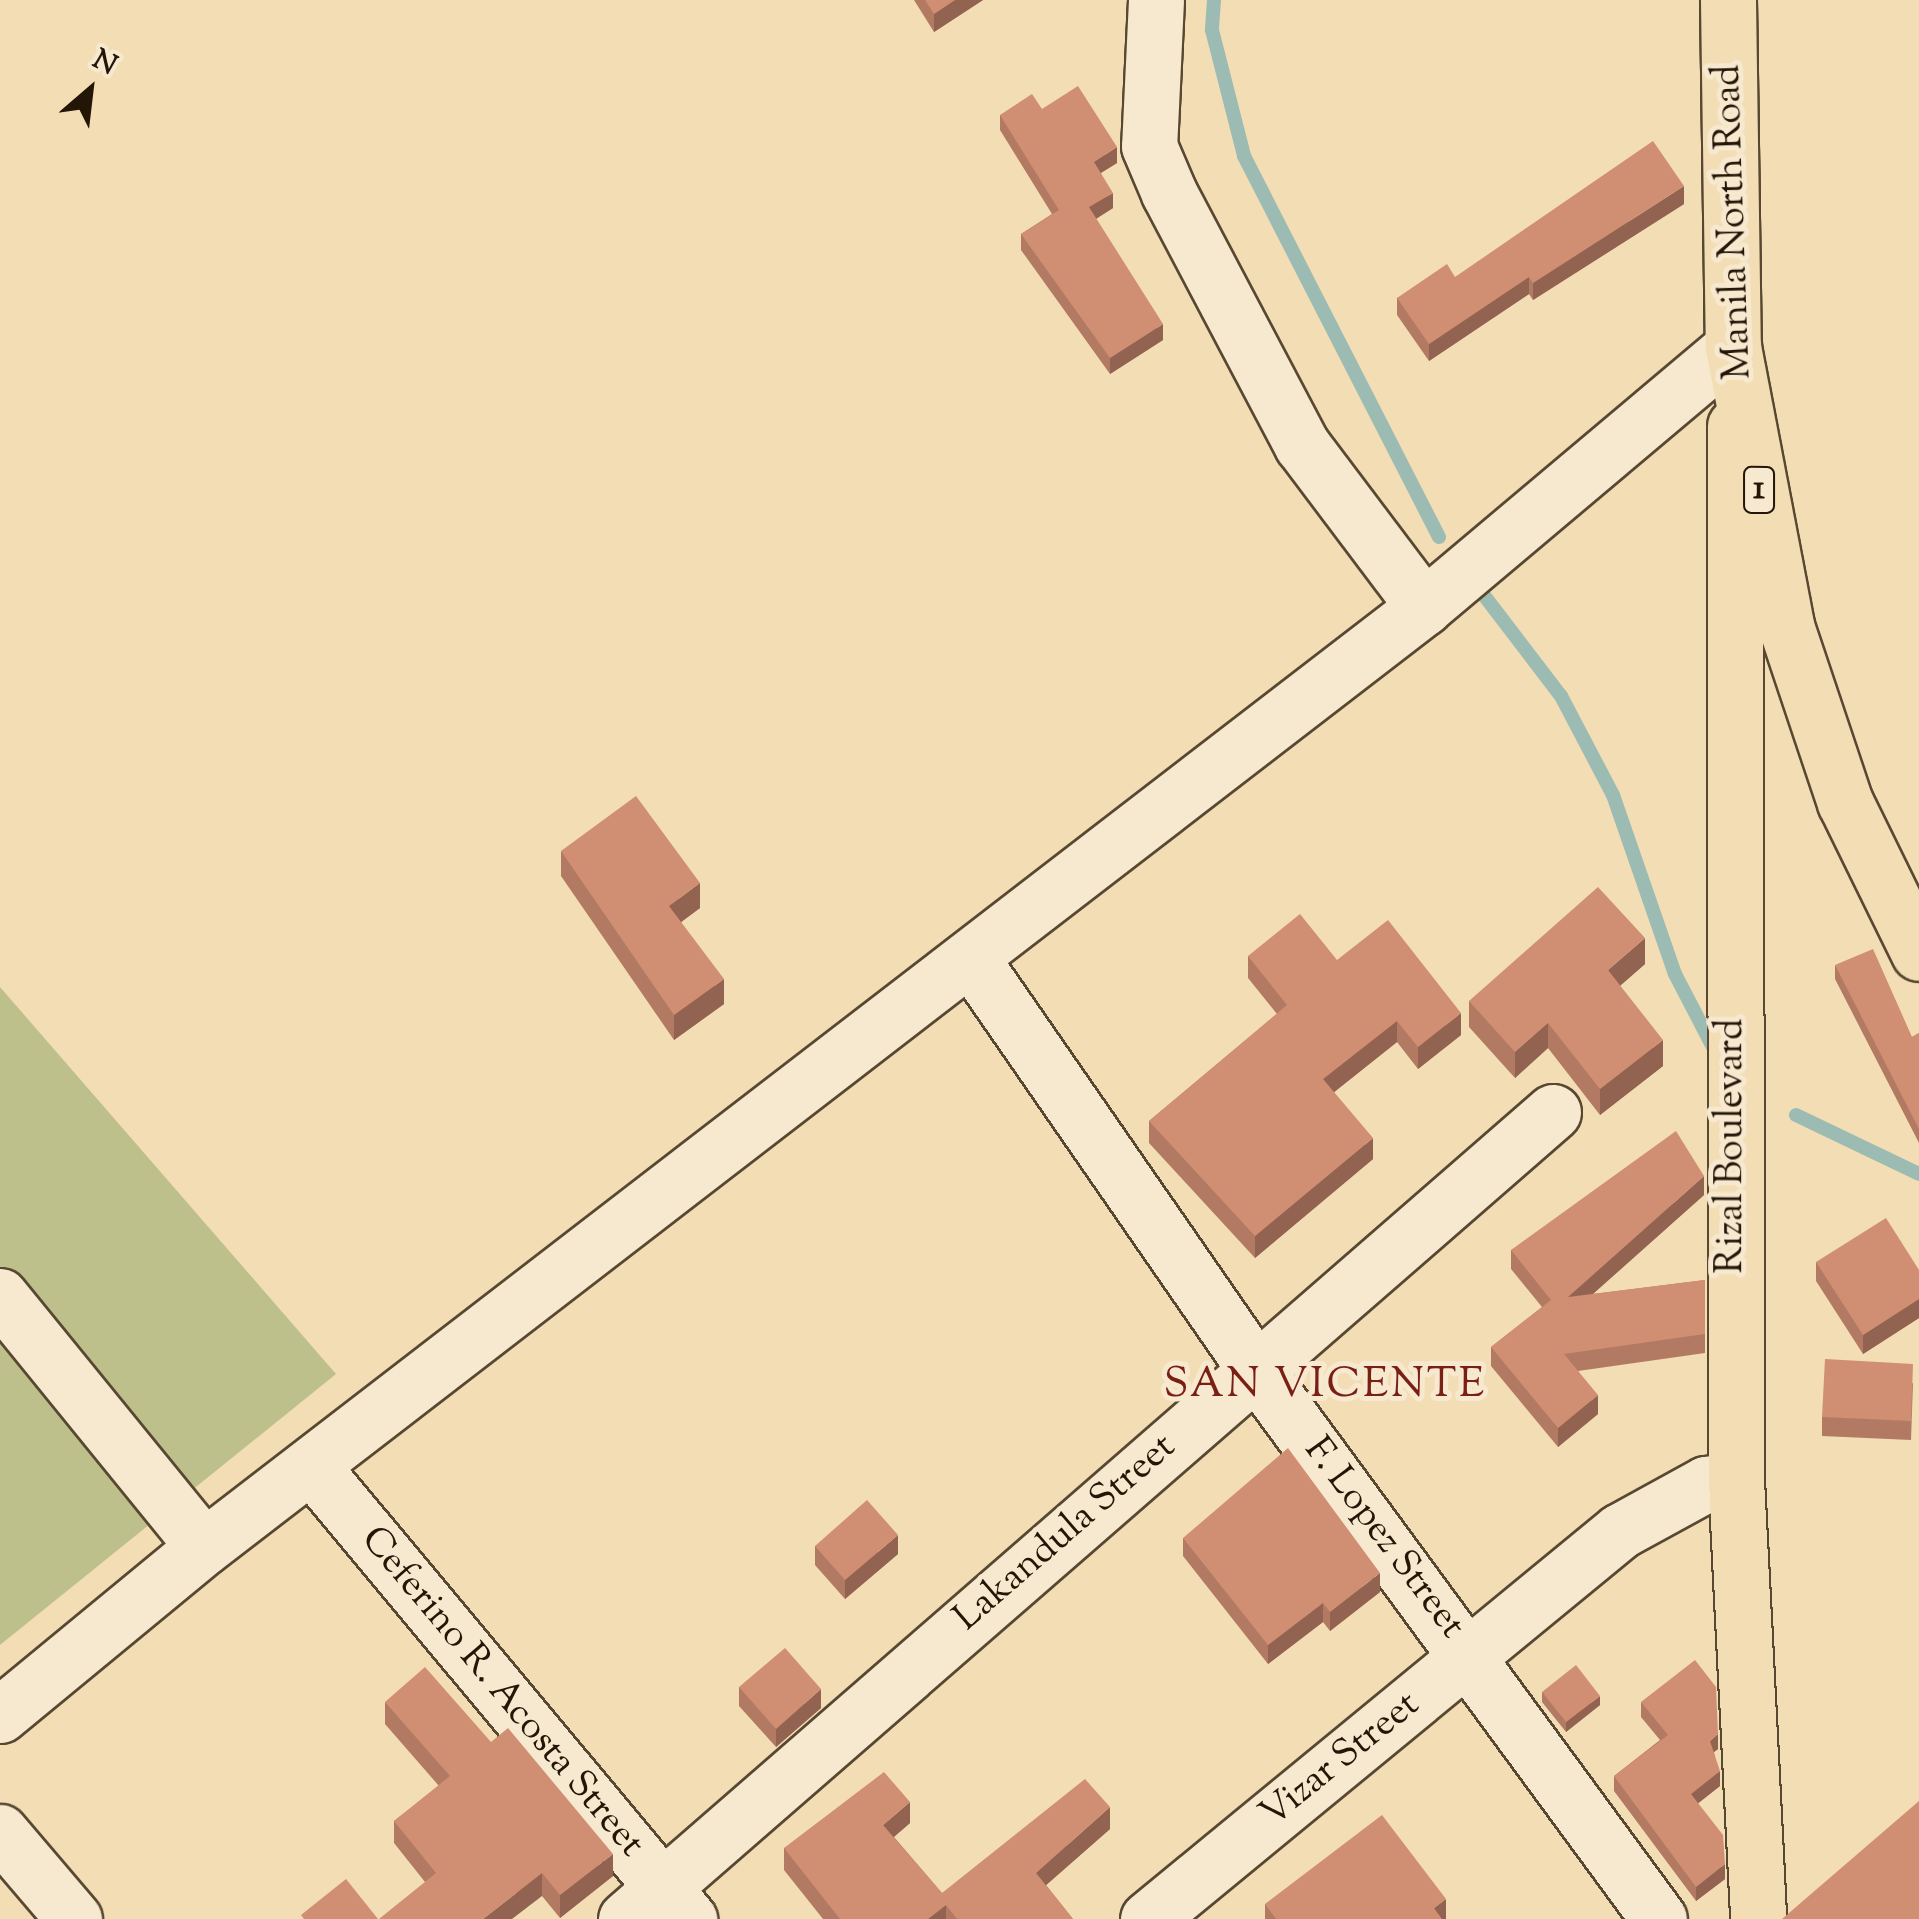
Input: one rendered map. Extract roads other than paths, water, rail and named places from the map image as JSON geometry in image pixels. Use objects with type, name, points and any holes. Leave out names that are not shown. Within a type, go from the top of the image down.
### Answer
[{"type":"main road","name":"Manila North Road","points":[[1728,0],[1734,360],[1786,626],[1844,802],[1919,953]]},
{"type":"main road","name":"Rizal Boulevard","points":[[1734,360],[1736,1480],[1758,1919]]},
{"type":"street","points":[[1156,0],[1150,146],[1169,193],[1302,446],[1424,606]]},
{"type":"street","points":[[0,1715],[204,1546],[972,960],[1734,360]]},
{"type":"street","name":"F. Lopez Street","points":[[972,960],[1255,1369],[1470,1655],[1646,1914]]},
{"type":"street","name":"Lakandula Street","points":[[659,1908],[1255,1369],[1554,1112]]},
{"type":"street","points":[[0,1296],[204,1546]]},
{"type":"street","name":"Ceferino R. Acosta Street","points":[[312,1467],[659,1908]]},
{"type":"street","name":"Vizar Street","points":[[1148,1919],[1620,1531],[1706,1484],[1736,1480]]},
{"type":"street","points":[[0,1832],[74,1919]]},
{"type":"waterway","points":[[1214,0],[1212,30],[1244,156],[1439,537]]},
{"type":"waterway","points":[[1473,581],[1561,696],[1613,795],[1675,974],[1715,1051]]},
{"type":"waterway","points":[[1796,1115],[1919,1174]]},
{"type":"district","name":"SAN VICENTE","points":[[1325,1386]]}]
